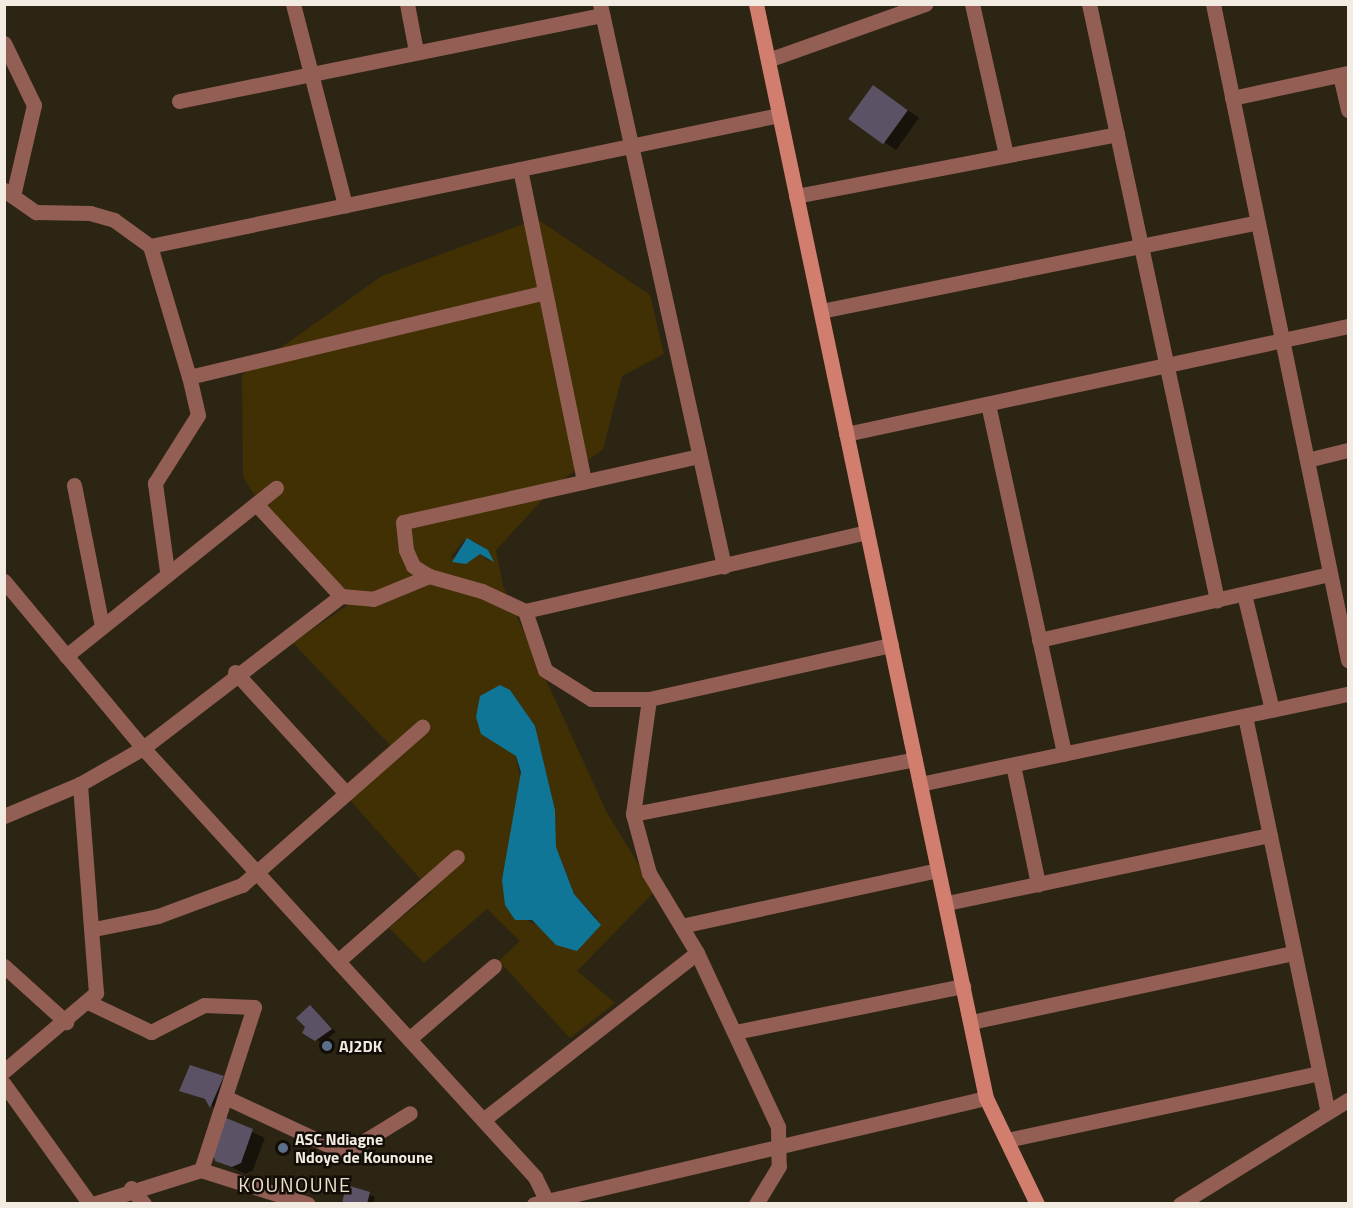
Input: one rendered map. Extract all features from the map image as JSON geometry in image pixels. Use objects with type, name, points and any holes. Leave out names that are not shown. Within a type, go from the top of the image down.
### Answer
[{"type":"street","points":[[293,4],[345,206]]},
{"type":"street","points":[[407,4],[416,51]]},
{"type":"street","points":[[756,4],[987,1098],[1037,1203]]},
{"type":"street","points":[[972,4],[1006,155]]},
{"type":"street","points":[[1089,4],[1217,600]]},
{"type":"street","points":[[1212,4],[1348,660]]},
{"type":"street","points":[[768,60],[917,6]]},
{"type":"street","points":[[179,100],[601,10],[724,566]]},
{"type":"street","points":[[4,44],[34,105],[9,193],[36,212],[90,213],[114,220],[150,246],[198,415],[155,483],[167,571]]},
{"type":"street","points":[[1232,98],[1344,74],[1348,110]]},
{"type":"street","points":[[150,246],[779,115]]},
{"type":"street","points":[[796,196],[1117,134]]},
{"type":"street","points":[[520,169],[584,482]]},
{"type":"street","points":[[821,311],[1257,222]]},
{"type":"street","points":[[189,377],[545,292]]},
{"type":"street","points":[[846,434],[1348,326]]},
{"type":"street","points":[[988,404],[1064,754]]},
{"type":"street","points":[[1307,460],[1348,450]]},
{"type":"street","points":[[699,456],[403,522],[413,566],[429,576],[525,611],[867,532]]},
{"type":"street","points":[[74,485],[102,626]]},
{"type":"street","points":[[66,656],[167,571],[276,488]]},
{"type":"street","points":[[256,504],[341,596]]},
{"type":"street","points":[[1039,640],[1330,574]]},
{"type":"street","points":[[4,816],[80,784],[142,748],[235,672],[341,596],[373,599],[429,576]]},
{"type":"street","points":[[4,581],[142,748],[535,1177],[542,1203],[987,1098]]},
{"type":"street","points":[[1244,594],[1272,710]]},
{"type":"street","points":[[525,611],[534,650],[558,682],[591,699],[649,699],[891,645]]},
{"type":"street","points":[[235,672],[346,793]]},
{"type":"street","points":[[920,784],[1348,694]]},
{"type":"street","points":[[649,699],[633,814],[650,873],[697,953],[735,1032],[781,1148],[779,1166],[756,1203]]},
{"type":"street","points":[[1245,716],[1327,1110]]},
{"type":"street","points":[[94,929],[158,916],[231,890],[256,872],[422,727]]},
{"type":"street","points":[[633,814],[915,759]]},
{"type":"street","points":[[1013,765],[1038,884]]},
{"type":"street","points":[[4,1071],[90,1003],[96,993],[94,929],[80,784]]},
{"type":"street","points":[[947,903],[1270,835]]},
{"type":"street","points":[[338,961],[457,857]]},
{"type":"street","points":[[681,926],[938,870]]},
{"type":"street","points":[[483,1120],[697,953]]},
{"type":"street","points":[[970,1022],[1294,953]]},
{"type":"street","points":[[4,966],[66,1022]]},
{"type":"street","points":[[409,1039],[494,966]]},
{"type":"street","points":[[735,1032],[963,986]]},
{"type":"street","points":[[90,1003],[151,1032],[204,1005],[254,1007],[201,1170]]},
{"type":"street","points":[[1007,1140],[1319,1073]]},
{"type":"street","points":[[4,1084],[92,1203],[131,1188],[201,1170],[308,1203]]},
{"type":"street","points":[[225,1097],[345,1153],[410,1113]]},
{"type":"street","points":[[1180,1203],[1327,1110],[1348,1100]]},
{"type":"street","points":[[131,1188],[144,1203]]},
{"type":"shaded area","points":[[537,219],[650,295],[664,354],[622,376],[603,449],[557,484],[496,550],[503,586],[607,813],[655,891],[577,971],[615,1003],[570,1038],[499,961],[520,941],[487,909],[424,963],[389,928],[432,892],[340,789],[390,745],[293,643],[355,600],[281,537],[243,477],[242,375],[382,276]],"holes":[[[472,540],[488,550],[489,561],[480,554],[450,558],[463,541]],[[535,726],[555,810],[556,847],[574,894],[597,918],[545,930],[525,919],[502,880],[522,788],[516,756],[501,745]]]},
{"type":"water","points":[[467,538],[488,550],[494,562],[480,554],[466,564],[452,562]]},
{"type":"water","points":[[500,685],[510,690],[535,726],[555,810],[556,847],[574,894],[601,925],[577,951],[556,945],[532,920],[515,920],[505,905],[502,880],[521,772],[516,756],[481,734],[476,717],[480,696]]},
{"type":"building","points":[[873,85],[908,110],[883,144],[848,119]]},
{"type":"building","points":[[310,1005],[332,1029],[315,1041],[302,1033],[305,1027],[296,1018]]},
{"type":"building","points":[[190,1065],[224,1076],[210,1108],[205,1099],[179,1091]]},
{"type":"building","points":[[226,1118],[253,1129],[241,1163],[232,1167],[215,1161],[213,1153]]},
{"type":"building","points":[[346,1185],[370,1192],[367,1204],[342,1204]]},
{"type":"place","name":"AJ2DK","points":[[327,1046]]},
{"type":"place","name":"ASC Ndiagne Ndoye de Kounoune","points":[[283,1148]]},
{"type":"district","name":"KOUNOUNE","points":[[295,1184]]}]
